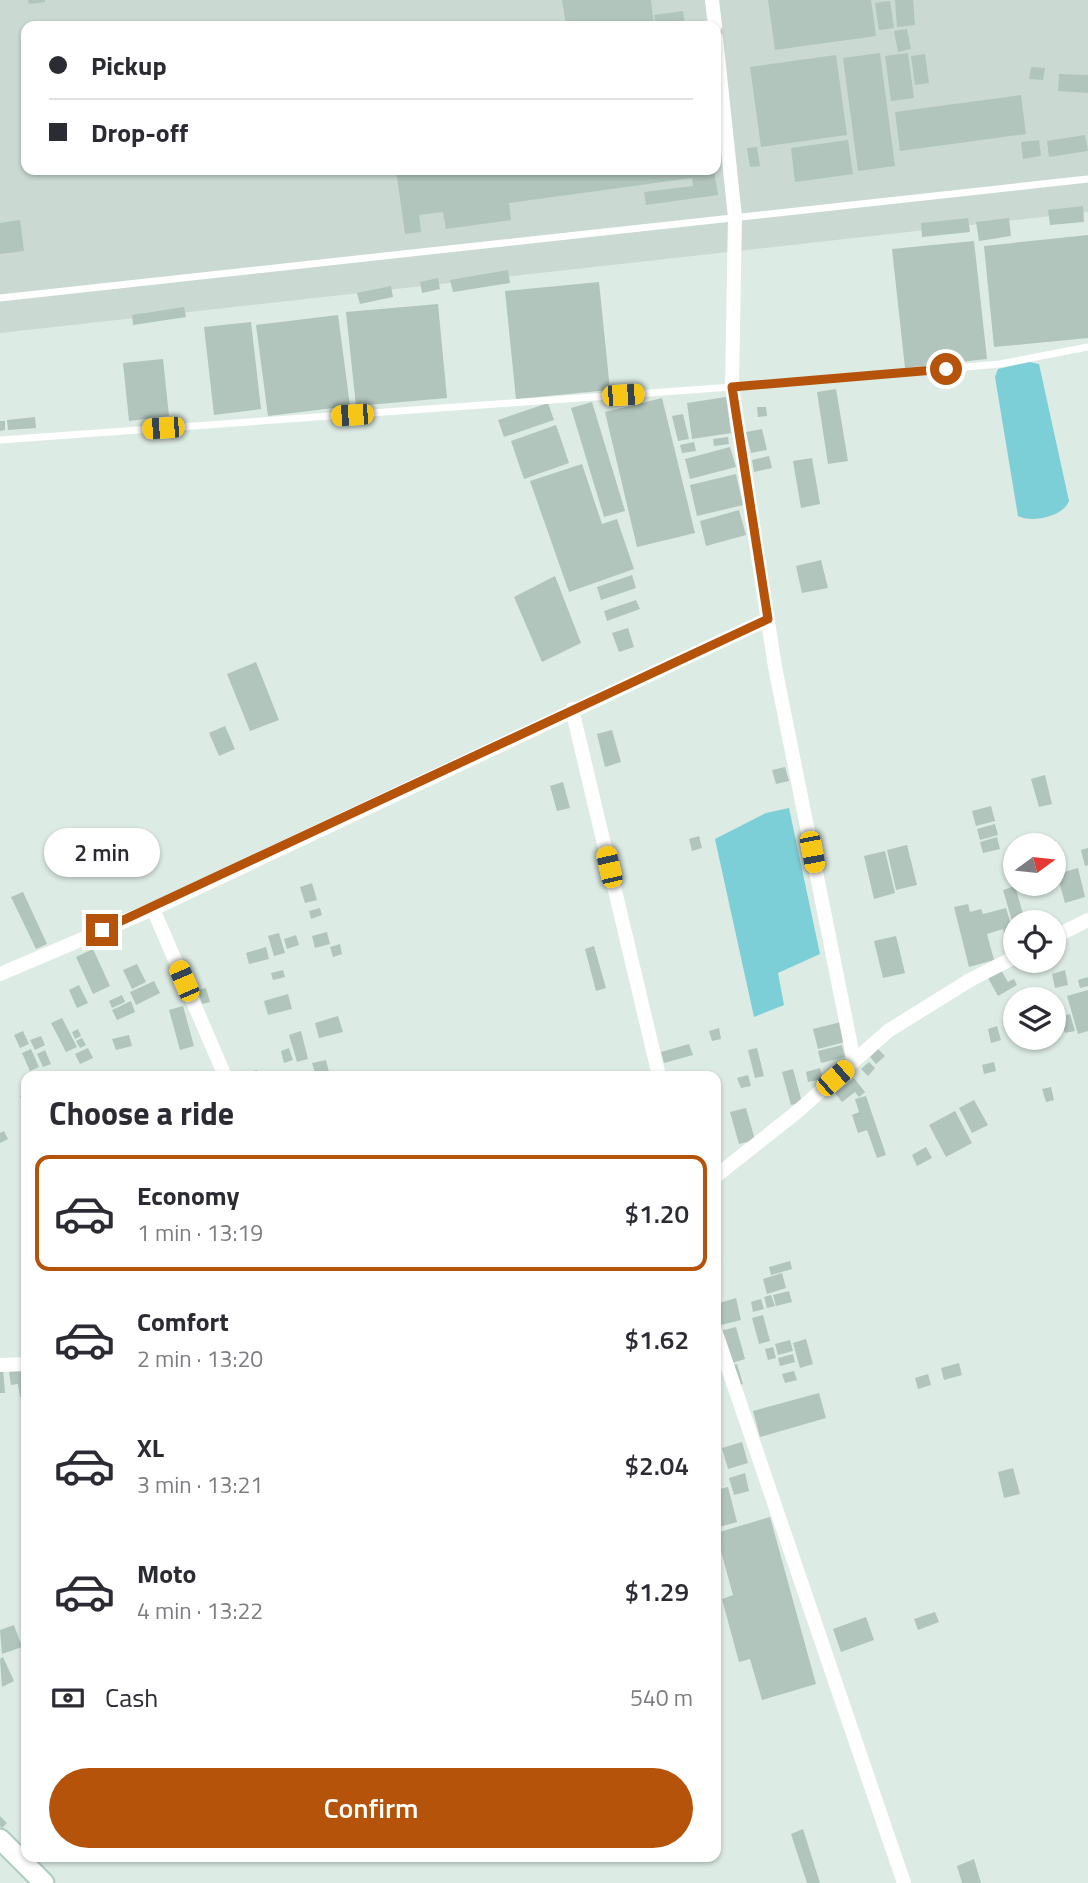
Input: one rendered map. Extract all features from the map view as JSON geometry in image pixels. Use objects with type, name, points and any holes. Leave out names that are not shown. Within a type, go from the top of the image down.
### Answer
[{"type":"main road","points":[[0,1839],[21,1860]]},
{"type":"main road","points":[[23,1862],[44,1883]]},
{"type":"street","points":[[712,0],[714,21]]},
{"type":"street","points":[[721,85],[735,217],[732,387],[768,619],[854,1061]]},
{"type":"street","points":[[0,974],[153,909],[572,709],[768,619]]},
{"type":"street","points":[[572,709],[658,1071]]},
{"type":"street","points":[[153,909],[223,1071]]},
{"type":"street","points":[[1066,931],[1088,920]]},
{"type":"street","points":[[721,1172],[797,1112],[888,1031],[970,980],[1003,963]]},
{"type":"street","points":[[721,1348],[904,1883]]},
{"type":"street","points":[[0,1365],[21,1364]]},
{"type":"lane","points":[[0,298],[1088,180]]},
{"type":"lane","points":[[0,440],[732,387],[1000,364],[1088,346]]},
{"type":"shaded area","points":[[0,0],[1088,0],[1088,212],[0,333]]},
{"type":"water","points":[[1029,362],[1039,364],[1069,501],[1066,507],[1054,515],[1039,519],[1018,516],[995,377],[998,369]]},
{"type":"water","points":[[789,808],[820,954],[778,973],[784,1005],[754,1017],[715,839],[766,813]]},
{"type":"building","points":[[28,0],[45,0],[45,2],[29,4]]},
{"type":"building","points":[[562,0],[651,0],[653,21],[565,21]]},
{"type":"building","points":[[768,0],[871,0],[876,36],[775,50]]},
{"type":"building","points":[[895,0],[913,0],[915,25],[897,27]]},
{"type":"building","points":[[890,1],[894,28],[879,30],[875,3]]},
{"type":"building","points":[[683,11],[684,21],[655,21],[654,15]]},
{"type":"building","points":[[907,29],[911,49],[898,52],[894,31]]},
{"type":"building","points":[[880,53],[895,166],[858,171],[843,58]]},
{"type":"building","points":[[908,53],[914,98],[891,101],[885,56]]},
{"type":"building","points":[[925,54],[929,83],[915,85],[911,56]]},
{"type":"building","points":[[836,55],[847,135],[761,147],[750,67]]},
{"type":"building","points":[[1031,67],[1045,68],[1043,80],[1029,79]]},
{"type":"building","points":[[1059,74],[1088,75],[1088,93],[1058,91]]},
{"type":"building","points":[[1021,95],[1026,134],[900,151],[895,112]]},
{"type":"building","points":[[1085,135],[1088,151],[1049,157],[1047,141]]},
{"type":"building","points":[[848,140],[853,174],[795,182],[791,148]]},
{"type":"building","points":[[1039,140],[1041,156],[1023,159],[1021,142]]},
{"type":"building","points":[[757,147],[760,166],[750,167],[747,148]]},
{"type":"building","points":[[397,175],[715,175],[718,195],[646,205],[644,192],[693,186],[692,178],[509,203],[511,220],[446,229],[443,212],[419,215],[421,232],[405,234]]},
{"type":"building","points":[[1083,206],[1084,222],[1050,225],[1048,210]]},
{"type":"building","points":[[968,218],[970,232],[922,237],[921,223]]},
{"type":"building","points":[[1009,218],[1011,236],[979,241],[976,222]]},
{"type":"building","points":[[20,220],[24,251],[0,254],[0,223]]},
{"type":"building","points":[[1088,235],[1088,338],[994,347],[984,246]]},
{"type":"building","points":[[974,241],[987,359],[905,368],[892,249]]},
{"type":"building","points":[[508,270],[510,283],[453,292],[450,280]]},
{"type":"building","points":[[438,278],[440,289],[422,293],[420,282]]},
{"type":"building","points":[[599,282],[610,390],[516,399],[505,291]]},
{"type":"building","points":[[391,286],[393,297],[360,304],[357,293]]},
{"type":"building","points":[[438,304],[447,398],[356,406],[346,312]]},
{"type":"building","points":[[184,307],[186,317],[133,325],[132,315]]},
{"type":"building","points":[[338,315],[350,406],[268,416],[256,325]]},
{"type":"building","points":[[251,322],[261,409],[214,415],[204,327]]},
{"type":"building","points":[[163,359],[169,416],[129,421],[123,363]]},
{"type":"building","points":[[836,389],[848,461],[828,464],[817,392]]},
{"type":"building","points":[[726,397],[731,433],[692,439],[687,403]]},
{"type":"building","points":[[662,398],[695,533],[637,547],[605,412]]},
{"type":"building","points":[[592,402],[625,511],[604,517],[571,408]]},
{"type":"building","points":[[548,403],[554,420],[504,437],[498,420]]},
{"type":"building","points":[[757,407],[766,407],[767,416],[758,417]]},
{"type":"building","points":[[683,414],[689,439],[678,441],[672,416]]},
{"type":"building","points":[[35,417],[36,428],[8,430],[7,420]]},
{"type":"building","points":[[0,421],[5,421],[5,430],[0,431]]},
{"type":"building","points":[[556,425],[569,463],[524,479],[511,441]]},
{"type":"building","points":[[762,429],[767,450],[751,453],[746,432]]},
{"type":"building","points":[[728,437],[729,444],[714,446],[713,439]]},
{"type":"building","points":[[694,442],[696,451],[682,453],[680,445]]},
{"type":"building","points":[[730,447],[736,467],[690,479],[685,459]]},
{"type":"building","points":[[769,456],[772,468],[754,472],[752,460]]},
{"type":"building","points":[[812,458],[820,504],[801,508],[793,461]]},
{"type":"building","points":[[582,464],[602,524],[617,519],[634,569],[569,592],[530,481]]},
{"type":"building","points":[[736,474],[743,505],[697,516],[690,485]]},
{"type":"building","points":[[739,510],[746,535],[706,546],[700,521]]},
{"type":"building","points":[[821,560],[828,588],[802,593],[796,566]]},
{"type":"building","points":[[632,575],[636,588],[601,600],[597,587]]},
{"type":"building","points":[[555,576],[581,643],[542,662],[514,597]]},
{"type":"building","points":[[636,600],[640,609],[607,621],[604,611]]},
{"type":"building","points":[[628,628],[634,647],[619,652],[612,633]]},
{"type":"building","points":[[256,662],[279,720],[250,731],[227,674]]},
{"type":"building","points":[[225,726],[235,749],[219,756],[209,733]]},
{"type":"building","points":[[612,730],[621,762],[605,767],[597,734]]},
{"type":"building","points":[[785,767],[789,781],[776,784],[772,770]]},
{"type":"building","points":[[1045,775],[1052,804],[1039,807],[1031,779]]},
{"type":"building","points":[[563,782],[570,808],[557,811],[550,786]]},
{"type":"building","points":[[991,806],[995,821],[976,826],[972,811]]},
{"type":"building","points":[[995,824],[998,835],[980,840],[977,829]]},
{"type":"building","points":[[699,836],[702,848],[692,851],[689,839]]},
{"type":"building","points":[[997,837],[1000,849],[983,853],[980,842]]},
{"type":"building","points":[[907,845],[917,885],[896,890],[887,850]]},
{"type":"building","points":[[1088,848],[1088,865],[1085,866],[1081,850]]},
{"type":"building","points":[[885,851],[895,893],[874,899],[864,856]]},
{"type":"building","points":[[1078,868],[1085,897],[1065,903],[1063,896],[1066,896],[1066,871]]},
{"type":"building","points":[[312,883],[317,900],[305,903],[300,887]]},
{"type":"building","points":[[23,892],[47,944],[36,949],[11,897]]},
{"type":"building","points":[[1005,896],[1018,896],[1022,910],[1009,910]]},
{"type":"building","points":[[968,904],[970,912],[981,909],[983,914],[1006,908],[1003,910],[1003,929],[987,934],[994,960],[969,967],[954,907]]},
{"type":"building","points":[[320,908],[322,915],[311,919],[309,911]]},
{"type":"building","points":[[327,932],[330,944],[315,948],[312,936]]},
{"type":"building","points":[[279,933],[285,953],[274,956],[268,936]]},
{"type":"building","points":[[296,935],[299,945],[287,949],[284,939]]},
{"type":"building","points":[[896,936],[905,973],[883,978],[874,941]]},
{"type":"building","points":[[340,944],[342,954],[333,957],[330,947]]},
{"type":"building","points":[[594,946],[606,988],[596,991],[585,949]]},
{"type":"building","points":[[266,947],[269,959],[249,964],[246,953]]},
{"type":"building","points":[[93,949],[110,986],[93,994],[76,957]]},
{"type":"building","points":[[137,964],[146,982],[132,989],[123,970]]},
{"type":"building","points":[[283,970],[285,977],[273,980],[271,973]]},
{"type":"building","points":[[1001,970],[1008,982],[1014,979],[1017,985],[1003,987],[1003,993],[998,996],[988,978]]},
{"type":"building","points":[[1066,973],[1068,985],[1055,987],[1052,974]]},
{"type":"building","points":[[1088,977],[1088,986],[1080,988],[1078,980]]},
{"type":"building","points":[[154,981],[160,993],[136,1005],[130,992]]},
{"type":"building","points":[[79,985],[88,1003],[77,1008],[69,990]]},
{"type":"building","points":[[206,988],[210,1002],[202,1004],[198,990]]},
{"type":"building","points":[[1088,990],[1088,1031],[1078,1034],[1067,996]]},
{"type":"building","points":[[288,994],[292,1009],[268,1015],[264,1001]]},
{"type":"building","points":[[122,995],[125,1002],[112,1008],[109,1001]]},
{"type":"building","points":[[131,1001],[135,1012],[117,1020],[112,1010]]},
{"type":"building","points":[[183,1006],[194,1046],[180,1050],[169,1010]]},
{"type":"building","points":[[1070,1014],[1075,1031],[1066,1033],[1066,1015]]},
{"type":"building","points":[[338,1016],[343,1032],[319,1038],[315,1023]]},
{"type":"building","points":[[62,1018],[77,1047],[66,1052],[51,1023]]},
{"type":"building","points":[[841,1022],[845,1042],[818,1049],[813,1029]]},
{"type":"building","points":[[997,1026],[1001,1040],[991,1043],[988,1029]]},
{"type":"building","points":[[719,1028],[721,1039],[712,1041],[709,1031]]},
{"type":"building","points":[[78,1029],[81,1036],[75,1039],[72,1032]]},
{"type":"building","points":[[23,1031],[29,1044],[20,1048],[14,1035]]},
{"type":"building","points":[[301,1031],[308,1059],[297,1062],[289,1035]]},
{"type":"building","points":[[129,1035],[132,1046],[116,1050],[112,1039]]},
{"type":"building","points":[[41,1036],[45,1045],[35,1050],[30,1040]]},
{"type":"building","points":[[82,1038],[86,1045],[80,1048],[76,1041]]},
{"type":"building","points":[[689,1044],[693,1055],[664,1063],[661,1052]]},
{"type":"building","points":[[842,1045],[845,1057],[821,1063],[818,1051]]},
{"type":"building","points":[[88,1048],[93,1058],[80,1064],[75,1054]]},
{"type":"building","points":[[289,1048],[293,1060],[284,1063],[281,1051]]},
{"type":"building","points":[[757,1048],[764,1076],[755,1078],[748,1050]]},
{"type":"building","points":[[31,1049],[39,1067],[30,1071],[22,1053]]},
{"type":"building","points":[[878,1049],[885,1056],[876,1064],[870,1057]]},
{"type":"building","points":[[45,1050],[51,1064],[43,1067],[37,1054]]},
{"type":"building","points":[[326,1060],[329,1071],[314,1071],[312,1063]]},
{"type":"building","points":[[869,1062],[875,1068],[868,1076],[861,1069]]},
{"type":"building","points":[[994,1062],[996,1071],[984,1074],[982,1065]]},
{"type":"building","points":[[820,1068],[823,1079],[808,1082],[806,1072]]},
{"type":"building","points":[[793,1069],[802,1102],[791,1105],[782,1072]]},
{"type":"building","points":[[748,1075],[751,1086],[741,1088],[737,1078]]},
{"type":"building","points":[[854,1078],[865,1092],[859,1097],[855,1092],[842,1102],[835,1093]]},
{"type":"building","points":[[1051,1087],[1054,1100],[1046,1102],[1042,1089]]},
{"type":"building","points":[[866,1096],[886,1155],[877,1158],[867,1130],[858,1133],[852,1115],[859,1112],[855,1099]]},
{"type":"building","points":[[974,1100],[988,1125],[972,1133],[959,1108]]},
{"type":"building","points":[[746,1108],[755,1140],[739,1144],[730,1112]]},
{"type":"building","points":[[955,1111],[972,1143],[946,1157],[929,1125]]},
{"type":"building","points":[[4,1131],[8,1139],[0,1143],[0,1133]]},
{"type":"building","points":[[926,1147],[932,1158],[917,1166],[912,1155]]},
{"type":"building","points":[[790,1261],[792,1269],[771,1275],[769,1267]]},
{"type":"building","points":[[782,1273],[786,1288],[767,1294],[763,1279]]},
{"type":"building","points":[[789,1291],[792,1302],[776,1306],[773,1295]]},
{"type":"building","points":[[771,1295],[775,1306],[767,1308],[764,1297]]},
{"type":"building","points":[[736,1298],[741,1320],[721,1325],[721,1302]]},
{"type":"building","points":[[761,1299],[764,1309],[753,1312],[751,1302]]},
{"type":"building","points":[[763,1315],[770,1341],[759,1344],[752,1318]]},
{"type":"building","points":[[736,1327],[745,1359],[729,1364],[721,1331]]},
{"type":"building","points":[[806,1339],[813,1364],[800,1368],[793,1343]]},
{"type":"building","points":[[790,1340],[793,1351],[778,1355],[775,1344]]},
{"type":"building","points":[[773,1347],[776,1358],[768,1360],[765,1349]]},
{"type":"building","points":[[793,1354],[795,1362],[780,1366],[778,1358]]},
{"type":"building","points":[[959,1363],[962,1375],[944,1380],[941,1368]]},
{"type":"building","points":[[737,1364],[743,1384],[737,1386],[731,1365]]},
{"type":"building","points":[[0,1369],[3,1369],[5,1393],[0,1393]]},
{"type":"building","points":[[21,1370],[21,1397],[18,1384],[11,1385],[9,1372]]},
{"type":"building","points":[[794,1371],[797,1380],[785,1383],[782,1374]]},
{"type":"building","points":[[928,1374],[931,1385],[918,1389],[915,1378]]},
{"type":"building","points":[[819,1393],[826,1418],[760,1437],[753,1411]]},
{"type":"building","points":[[742,1442],[748,1463],[728,1469],[722,1448]]},
{"type":"building","points":[[1013,1468],[1020,1494],[1004,1498],[998,1472]]},
{"type":"building","points":[[745,1473],[749,1491],[734,1495],[729,1478]]},
{"type":"building","points":[[728,1487],[737,1522],[721,1527],[721,1489]]},
{"type":"building","points":[[770,1517],[816,1684],[762,1700],[750,1659],[739,1662],[722,1599],[733,1595],[721,1551],[721,1532]]},
{"type":"building","points":[[935,1612],[939,1622],[918,1630],[914,1619]]},
{"type":"building","points":[[866,1617],[874,1640],[841,1652],[833,1629]]},
{"type":"building","points":[[14,1625],[21,1647],[2,1654],[0,1630]]},
{"type":"building","points":[[3,1657],[14,1681],[2,1687],[0,1659]]},
{"type":"building","points":[[0,1816],[7,1823],[2,1828],[0,1826]]},
{"type":"building","points":[[803,1829],[820,1883],[807,1883],[791,1834]]},
{"type":"building","points":[[974,1859],[981,1883],[962,1883],[957,1866]]},
{"type":"route","points":[[102,930],[153,909],[572,709],[768,619],[732,387],[946,369]]}]
